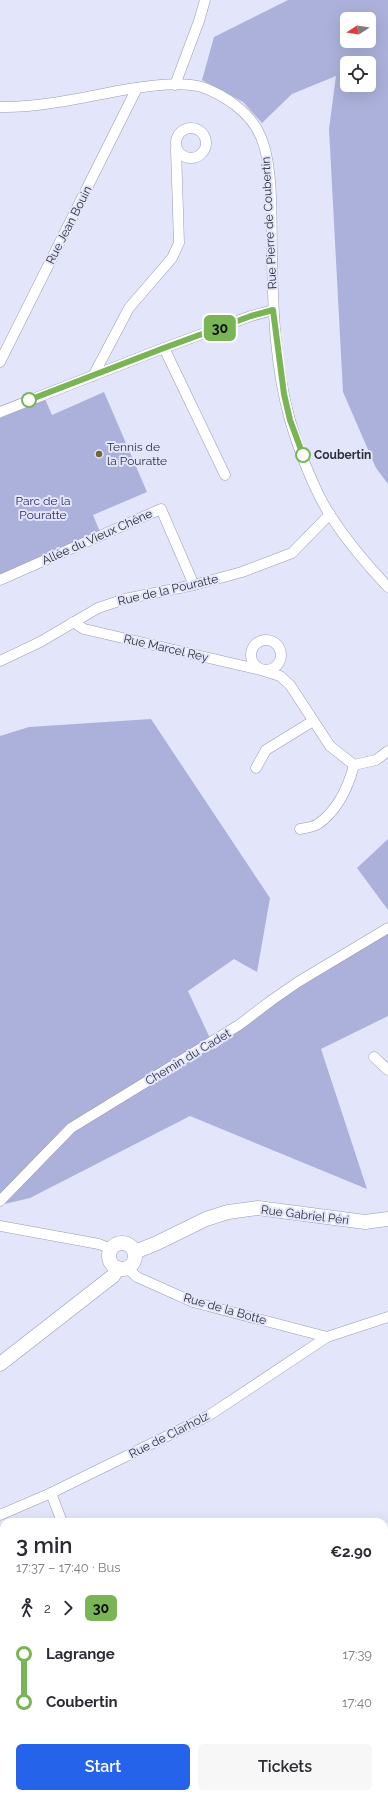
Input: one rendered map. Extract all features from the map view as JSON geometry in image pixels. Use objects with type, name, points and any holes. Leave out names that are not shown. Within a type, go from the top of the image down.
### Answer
[{"type":"main road","name":"Rue Gabriel Péri","points":[[135,1252],[157,1243],[206,1218],[228,1212],[258,1208],[365,1222],[388,1219]]},
{"type":"main road","points":[[0,1364],[122,1268],[135,1260],[135,1252],[130,1246],[124,1243],[116,1244],[111,1249],[110,1260],[122,1268]]},
{"type":"street","points":[[175,85],[205,0]]},
{"type":"street","name":"Rue Pierre de Coubertin","points":[[0,107],[13,107],[42,103],[137,88],[175,85],[200,87],[222,96],[244,113],[260,134],[268,161],[273,310],[282,379],[290,420],[307,464],[330,514],[366,563],[388,587]]},
{"type":"street","name":"Rue Jean Bouin","points":[[0,362],[137,88]]},
{"type":"street","points":[[93,376],[129,308],[172,258],[179,243],[176,149]]},
{"type":"street","points":[[0,412],[164,348],[251,316],[273,310]]},
{"type":"street","points":[[164,348],[225,475]]},
{"type":"street","name":"Allée du Vieux Chêne","points":[[0,580],[161,509],[194,585]]},
{"type":"street","name":"Rue de la Pouratte","points":[[0,661],[40,642],[98,608],[125,598],[194,585],[242,572],[292,553],[330,514]]},
{"type":"street","name":"Rue Marcel Rey","points":[[73,622],[84,629],[261,670],[280,676],[290,685],[330,746],[354,765]]},
{"type":"street","points":[[256,768],[266,750],[313,721]]},
{"type":"street","points":[[300,830],[317,825],[330,814],[343,796],[351,779],[354,765],[376,760],[388,751]]},
{"type":"street","name":"Chemin du Cadet","points":[[0,1201],[71,1128],[239,1026],[298,982],[388,928]]},
{"type":"street","points":[[374,1057],[388,1070]]},
{"type":"street","points":[[0,1226],[99,1244],[111,1249]]},
{"type":"street","name":"Rue de la Botte","points":[[122,1268],[193,1302],[327,1337]]},
{"type":"street","name":"Rue de Clarholz","points":[[0,1515],[51,1494],[208,1416],[327,1337],[388,1316]]},
{"type":"street","points":[[51,1494],[60,1518]]},
{"type":"green space","points":[[288,0],[388,0],[388,484],[376,468],[343,392],[329,129],[336,76],[292,94],[262,123],[243,102],[202,80],[214,37]]},
{"type":"green space","name":"Parc de la Pouratte","points":[[104,392],[147,492],[93,515],[100,532],[0,575],[0,418],[45,399],[52,415]]},
{"type":"green space","points":[[151,719],[270,898],[257,972],[234,959],[188,991],[215,1049],[290,991],[388,933],[388,1016],[321,1049],[367,1189],[190,1116],[30,1198],[0,1205],[0,736],[29,727]]},
{"type":"green space","points":[[388,839],[388,910],[357,868]]},
{"type":"bus line","name":"30","points":[[29,400],[137,360],[164,348],[251,316],[273,310],[284,394],[290,420],[303,455]]},
{"type":"place","name":"Tennis de la Pouratte","points":[[99,454]]},
{"type":"place","name":"Coubertin","points":[[303,455]]}]
